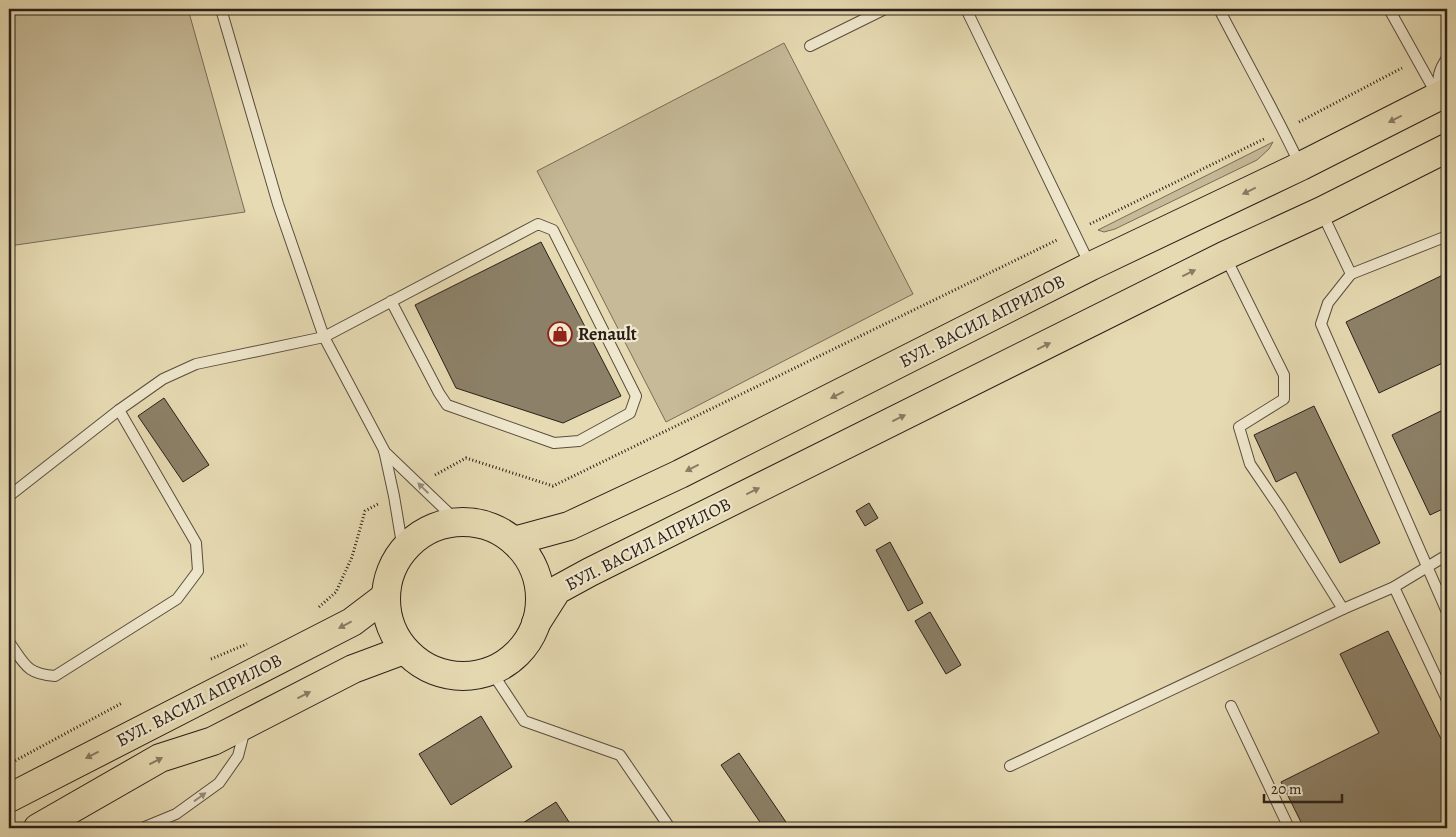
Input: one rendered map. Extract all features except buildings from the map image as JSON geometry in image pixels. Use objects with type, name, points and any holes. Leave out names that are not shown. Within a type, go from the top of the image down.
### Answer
[{"type":"main road","name":"БУЛ. ВАСИЛ АПРИЛОВ","points":[[514,541],[569,526],[680,474],[1091,266],[1301,166],[1443,94]]},
{"type":"main road","name":"БУЛ. ВАСИЛ АПРИЛОВ","points":[[536,622],[557,590],[582,576],[1224,256],[1322,211],[1447,148]]},
{"type":"main road","points":[[458,522],[479,524],[498,530],[514,541],[529,560],[538,582],[540,604],[536,622],[525,646],[509,661],[491,671],[468,676],[442,674],[423,666],[404,650],[392,629],[387,614],[385,597],[392,568],[403,550],[419,536],[438,526],[458,522]]},
{"type":"main road","name":"БУЛ. ВАСИЛ АПРИЛОВ","points":[[9,798],[352,622],[385,597]]},
{"type":"main road","name":"БУЛ. ВАСИЛ АПРИЛОВ","points":[[38,828],[160,758],[213,741],[353,669],[404,650]]},
{"type":"lane","points":[[221,9],[278,204],[324,337],[384,450],[403,550]]},
{"type":"lane","points":[[810,46],[885,9]]},
{"type":"lane","points":[[964,9],[967,11],[1091,266]]},
{"type":"lane","points":[[1219,9],[1301,166]]},
{"type":"lane","points":[[1389,9],[1418,59],[1443,94]]},
{"type":"lane","points":[[1443,94],[1438,74],[1447,58]]},
{"type":"lane","points":[[1322,211],[1351,274]]},
{"type":"lane","points":[[9,496],[119,410],[163,379],[196,364],[324,337],[391,301],[538,224],[553,230],[636,396],[630,413],[579,441],[554,443],[447,406],[391,301]]},
{"type":"lane","points":[[1447,236],[1351,274],[1328,303],[1321,324],[1447,612]]},
{"type":"lane","points":[[1224,256],[1284,375],[1284,400],[1239,427],[1250,464],[1343,609]]},
{"type":"lane","points":[[9,642],[30,670],[42,675],[56,676],[178,599],[198,571],[196,543],[119,410]]},
{"type":"lane","points":[[384,450],[458,522]]},
{"type":"lane","points":[[1010,766],[1343,609],[1394,587],[1447,555]]},
{"type":"lane","points":[[1394,587],[1447,700]]},
{"type":"lane","points":[[491,671],[524,721],[620,755],[670,828]]},
{"type":"lane","points":[[1231,706],[1289,828]]},
{"type":"lane","points":[[142,828],[176,814],[219,783],[238,756],[246,724]]},
{"type":"path","points":[[438,474],[466,458],[553,486],[1283,130],[1418,59]]},
{"type":"path","points":[[312,612],[336,592],[352,557],[365,511],[376,505]]},
{"type":"path","points":[[211,658],[254,641]]},
{"type":"path","points":[[9,764],[122,702]]},
{"type":"shaded area","points":[[9,9],[188,9],[245,212],[9,246]]},
{"type":"shaded area","points":[[784,43],[913,294],[666,422],[537,171]]},
{"type":"shaded area","points":[[1273,142],[1269,149],[1257,160],[1115,229],[1104,232],[1098,230]]},
{"type":"place","name":"Renault","points":[[560,334]]}]
